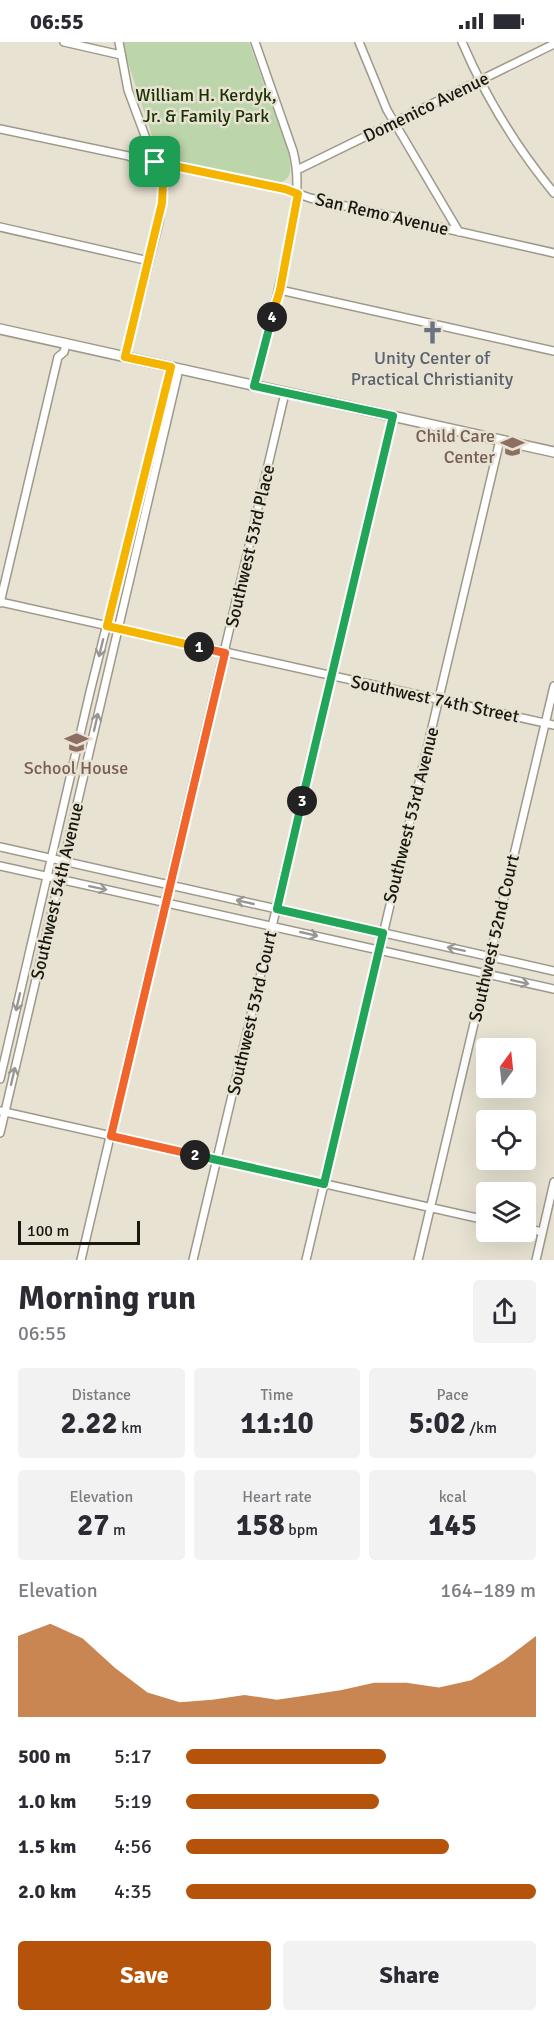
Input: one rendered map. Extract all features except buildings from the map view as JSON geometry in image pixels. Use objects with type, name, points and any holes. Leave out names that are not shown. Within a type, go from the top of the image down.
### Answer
[{"type":"main road","points":[[0,329],[554,452]]},
{"type":"street","points":[[64,42],[121,55]]},
{"type":"street","points":[[119,42],[128,90],[162,179],[164,191],[125,357]]},
{"type":"street","points":[[254,386],[280,290],[298,194],[297,170],[287,131],[255,42]]},
{"type":"street","points":[[359,42],[393,122],[459,232]]},
{"type":"street","points":[[462,42],[481,81],[513,135],[554,193]]},
{"type":"street","name":"Domenico Avenue","points":[[297,170],[554,44]]},
{"type":"street","name":"San Remo Avenue","points":[[0,129],[285,189],[310,198],[554,253]]},
{"type":"street","points":[[129,157],[142,151],[147,141]]},
{"type":"street","points":[[0,227],[149,261]]},
{"type":"street","points":[[280,290],[554,351]]},
{"type":"street","points":[[0,602],[58,357],[64,352],[61,343]]},
{"type":"street","name":"Southwest 54th Avenue","points":[[0,1079],[107,626],[175,368]]},
{"type":"street","name":"Southwest 54th Avenue","points":[[0,1133],[2,1112],[60,879],[175,368]]},
{"type":"street","name":"Southwest 53rd Place","points":[[81,1260],[285,393]]},
{"type":"street","name":"Southwest 53rd Court","points":[[193,1260],[393,416]]},
{"type":"street","name":"Southwest 53rd Avenue","points":[[306,1260],[500,440]]},
{"type":"street","name":"Southwest 74th Street","points":[[0,602],[554,725]]},
{"type":"street","name":"Southwest 52nd Court","points":[[418,1260],[554,686]]},
{"type":"street","points":[[0,847],[554,971]]},
{"type":"street","points":[[0,866],[554,989]]},
{"type":"street","points":[[2,1112],[476,1218]]},
{"type":"street","points":[[536,1260],[554,1182]]},
{"type":"street","points":[[536,1231],[542,1232]]},
{"type":"green space","name":"William H. Kerdyk, Jr. & Family Park","points":[[124,42],[249,42],[287,148],[290,160],[289,176],[285,180],[273,183],[164,160],[159,157],[127,60]]},
{"type":"place","name":"Unity Center of Practical Christianity","points":[[432,332]]},
{"type":"place","name":"Child Care Center","points":[[513,446]]},
{"type":"place","name":"School House","points":[[76,742]]},
{"type":"route","points":[[155,162],[285,189],[298,194],[280,290],[254,386],[393,416],[277,909],[383,933],[324,1184],[111,1136],[225,653],[107,626],[171,367],[125,357],[164,191],[155,162]]}]
